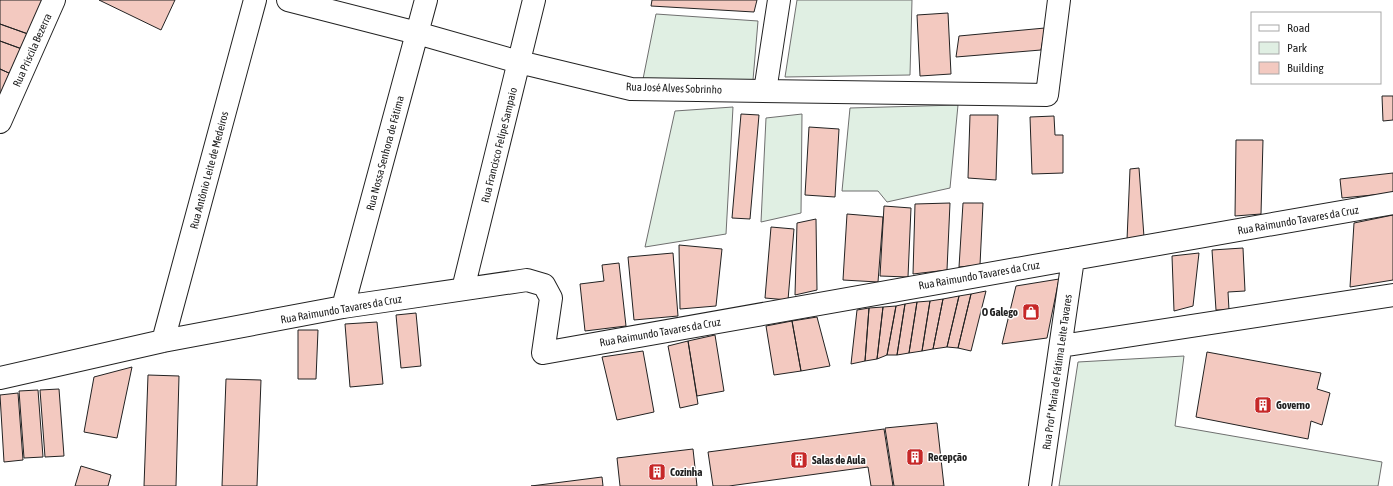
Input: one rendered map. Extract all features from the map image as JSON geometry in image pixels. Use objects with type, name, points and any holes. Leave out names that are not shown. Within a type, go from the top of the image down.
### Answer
[{"type":"street","name":"Rua Priscila Bezerra","points":[[0,122],[54,0]]},
{"type":"street","name":"Rua Antônio Leite de Medeiros","points":[[163,341],[256,0]]},
{"type":"street","name":"Rua José Alves Sobrinho","points":[[288,0],[417,33],[519,62],[631,89],[1047,95],[1059,0]]},
{"type":"street","name":"Rua Nossa Senhora de Fátima","points":[[343,307],[426,0]]},
{"type":"street","name":"Rua Francisco Felipe Sampaio","points":[[463,289],[534,0]]},
{"type":"street","points":[[765,91],[779,0]]},
{"type":"street","name":"Rua Raimundo Tavares da Cruz","points":[[0,378],[163,341],[343,307],[527,280],[544,285],[551,298],[543,353],[1393,203]]},
{"type":"street","name":"Rua Profª Maria de Fátima Leite Tavares","points":[[1040,486],[1073,259]]},
{"type":"street","points":[[1061,346],[1393,295]]},
{"type":"green space","points":[[797,0],[912,0],[910,75],[785,77]]},
{"type":"green space","points":[[656,14],[758,21],[753,80],[643,79]]},
{"type":"green space","points":[[958,105],[950,188],[887,202],[878,191],[842,191],[850,108]]},
{"type":"green space","points":[[733,107],[726,234],[645,247],[675,111]]},
{"type":"green space","points":[[802,114],[801,213],[761,222],[766,118]]},
{"type":"green space","points":[[1184,356],[1175,426],[1382,462],[1378,486],[1059,486],[1078,362]]},
{"type":"building","points":[[0,0],[45,0],[28,34],[0,24]]},
{"type":"building","points":[[99,0],[175,0],[161,30]]},
{"type":"building","points":[[652,0],[757,0],[754,12],[651,6]]},
{"type":"building","points":[[948,13],[951,74],[920,76],[917,15]]},
{"type":"building","points":[[0,24],[28,34],[22,49],[0,41]]},
{"type":"building","points":[[1045,28],[1041,50],[956,57],[959,36]]},
{"type":"building","points":[[0,41],[22,49],[11,74],[0,69]]},
{"type":"building","points":[[0,69],[11,74],[0,96]]},
{"type":"building","points":[[1382,96],[1393,96],[1393,120],[1383,121]]},
{"type":"building","points":[[741,114],[759,115],[750,219],[732,218]]},
{"type":"building","points":[[970,115],[998,115],[996,180],[968,178]]},
{"type":"building","points":[[1054,116],[1055,135],[1063,135],[1063,173],[1032,174],[1030,117]]},
{"type":"building","points":[[809,127],[839,129],[835,197],[805,195]]},
{"type":"building","points":[[1236,140],[1263,140],[1261,214],[1235,216]]},
{"type":"building","points":[[1139,168],[1144,237],[1127,240],[1130,169]]},
{"type":"building","points":[[1393,173],[1393,193],[1342,198],[1340,179]]},
{"type":"building","points":[[950,203],[947,270],[913,274],[915,204]]},
{"type":"building","points":[[963,203],[983,203],[980,265],[959,267]]},
{"type":"building","points":[[884,206],[911,208],[908,277],[880,276]]},
{"type":"building","points":[[847,214],[883,217],[878,282],[843,280]]},
{"type":"building","points":[[1393,215],[1393,280],[1350,287],[1354,223]]},
{"type":"building","points":[[816,219],[817,290],[795,295],[797,223]]},
{"type":"building","points":[[771,227],[794,229],[788,300],[765,298]]},
{"type":"building","points":[[679,245],[722,249],[716,306],[680,309]]},
{"type":"building","points":[[1243,248],[1245,291],[1228,292],[1229,310],[1216,310],[1212,250]]},
{"type":"building","points":[[673,253],[678,316],[634,320],[628,257]]},
{"type":"building","points":[[1199,253],[1193,306],[1174,311],[1172,256]]},
{"type":"building","points":[[619,263],[626,326],[585,331],[580,284],[604,281],[602,265]]},
{"type":"building","name":"O Galego","points":[[1059,279],[1047,338],[1002,344],[1016,286]]},
{"type":"building","points":[[986,291],[971,351],[958,348],[971,294]]},
{"type":"building","points":[[971,294],[958,348],[947,347],[959,296]]},
{"type":"building","points":[[959,296],[947,347],[933,349],[943,299]]},
{"type":"building","points":[[943,299],[933,349],[922,351],[930,301]]},
{"type":"building","points":[[930,301],[922,351],[909,353],[917,302]]},
{"type":"building","points":[[917,302],[909,353],[897,355],[905,304]]},
{"type":"building","points":[[905,304],[897,355],[887,355],[896,306]]},
{"type":"building","points":[[896,306],[887,355],[877,359],[883,307]]},
{"type":"building","points":[[883,307],[877,359],[865,361],[869,308]]},
{"type":"building","points":[[869,308],[865,361],[851,364],[857,310]]},
{"type":"building","points":[[416,313],[421,366],[401,368],[396,315]]},
{"type":"building","points":[[817,317],[830,366],[801,371],[792,321]]},
{"type":"building","points":[[792,321],[801,371],[774,375],[766,326]]},
{"type":"building","points":[[377,322],[383,384],[350,387],[345,324]]},
{"type":"building","points":[[298,330],[318,330],[316,379],[298,379]]},
{"type":"building","points":[[715,335],[724,391],[697,396],[688,341]]},
{"type":"building","points":[[688,341],[698,404],[680,408],[668,346]]},
{"type":"building","points":[[643,351],[654,412],[617,420],[602,357]]},
{"type":"building","name":"Governo","points":[[1207,352],[1321,373],[1317,389],[1330,393],[1322,425],[1311,421],[1308,439],[1196,417]]},
{"type":"building","points":[[132,367],[117,438],[84,432],[94,377]]},
{"type":"building","points":[[148,375],[179,376],[176,486],[144,486]]},
{"type":"building","points":[[226,379],[261,380],[257,486],[222,486]]},
{"type":"building","points":[[59,389],[64,456],[45,457],[40,390]]},
{"type":"building","points":[[38,390],[43,457],[24,458],[19,391]]},
{"type":"building","points":[[18,393],[23,460],[4,462],[0,395]]},
{"type":"building","name":"Recepção","points":[[937,423],[944,486],[894,486],[885,428]]},
{"type":"building","name":"Salas de Aula","points":[[884,429],[893,486],[871,486],[868,467],[729,486],[713,486],[708,452]]},
{"type":"building","name":"Cozinha","points":[[693,449],[697,486],[620,486],[617,458]]},
{"type":"building","points":[[81,466],[111,475],[108,486],[75,486]]},
{"type":"building","points":[[602,477],[603,486],[531,486]]},
{"type":"place","name":"O Galego","points":[[1031,312]]},
{"type":"place","name":"Governo","points":[[1263,405]]},
{"type":"place","name":"Recepção","points":[[915,457]]},
{"type":"place","name":"Salas de Aula","points":[[799,460]]},
{"type":"place","name":"Cozinha","points":[[657,472]]}]
